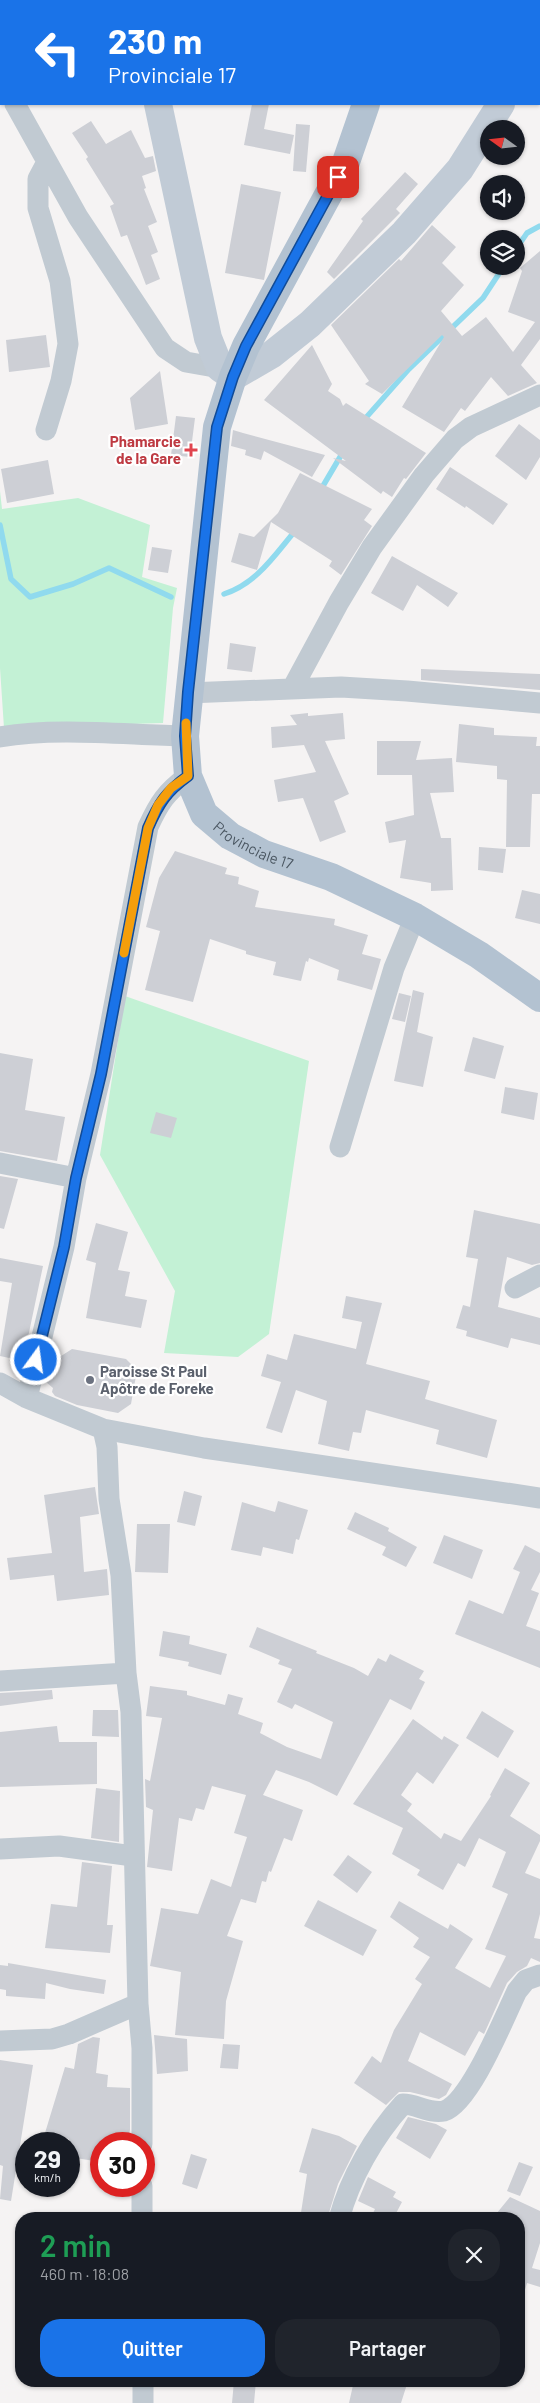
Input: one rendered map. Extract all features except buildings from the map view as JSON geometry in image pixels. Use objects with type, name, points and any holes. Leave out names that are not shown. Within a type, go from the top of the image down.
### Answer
[{"type":"main road","name":"Provinciale 17","points":[[366,105],[346,162],[246,346],[226,372],[217,427],[188,692],[185,736],[188,776],[204,814],[230,836],[264,854],[331,877],[416,917],[479,955],[540,998]]},
{"type":"street","points":[[16,105],[78,217],[165,348],[186,362],[226,372],[271,355],[310,324],[404,232],[460,169],[500,105]]},
{"type":"street","points":[[158,105],[208,338],[226,372]]},
{"type":"street","points":[[46,430],[61,381],[68,344],[60,281],[38,208],[38,179],[47,162]]},
{"type":"street","points":[[292,689],[338,602],[372,547],[424,475],[455,440],[472,427],[540,395]]},
{"type":"street","points":[[188,692],[341,687],[540,703]]},
{"type":"street","points":[[0,737],[19,734],[185,736]]},
{"type":"street","points":[[27,1398],[64,1247],[76,1178],[101,1074],[148,828],[158,805],[171,788],[188,776]]},
{"type":"street","points":[[340,1147],[394,968],[416,917]]},
{"type":"street","points":[[0,1163],[76,1178]]},
{"type":"street","points":[[515,1288],[540,1274]]},
{"type":"street","points":[[0,1383],[27,1398],[103,1429],[204,1448],[540,1498]]},
{"type":"street","points":[[103,1429],[107,1447],[109,1499],[121,1575],[126,1673],[131,1712],[133,1856],[136,1879],[138,2004],[142,2048],[142,2132]]},
{"type":"street","points":[[0,1681],[126,1673]]},
{"type":"street","points":[[0,1849],[59,1846],[133,1856]]},
{"type":"street","points":[[341,2212],[344,2200],[357,2174],[393,2114],[402,2104],[413,2104],[438,2112],[446,2110],[459,2102],[474,2080],[517,1992],[526,1980],[540,1976]]},
{"type":"street","points":[[0,2041],[52,2039],[69,2034],[138,2004]]},
{"type":"street","points":[[142,2197],[142,2212]]},
{"type":"street","points":[[142,2387],[143,2403]]},
{"type":"green space","points":[[0,491],[2,509],[78,498],[150,525],[142,577],[177,588],[173,608],[163,723],[4,728],[0,668]]},
{"type":"green space","points":[[125,996],[309,1061],[269,1334],[238,1357],[164,1353],[175,1291],[100,1155]]},
{"type":"waterway","points":[[525,236],[540,226]]},
{"type":"waterway","points":[[363,421],[409,369],[483,298],[498,275]]},
{"type":"waterway","points":[[320,491],[343,452]]},
{"type":"waterway","points":[[0,525],[11,579],[30,597],[73,584],[109,568],[171,597]]},
{"type":"waterway","points":[[224,594],[236,589],[255,576],[295,531]]},
{"type":"slow traffic","points":[[124,953],[148,828],[158,805],[171,788],[188,776],[186,723]]},
{"type":"place","name":"Phamarcie de la Gare","points":[[191,450]]},
{"type":"place","name":"Paroisse St Paul Apôtre de Foreke","points":[[90,1380]]},
{"type":"route","points":[[36,1360],[64,1247],[76,1178],[101,1074],[148,828],[158,805],[171,788],[188,776],[185,736],[188,692],[217,427],[233,377],[246,346],[338,177]]}]
